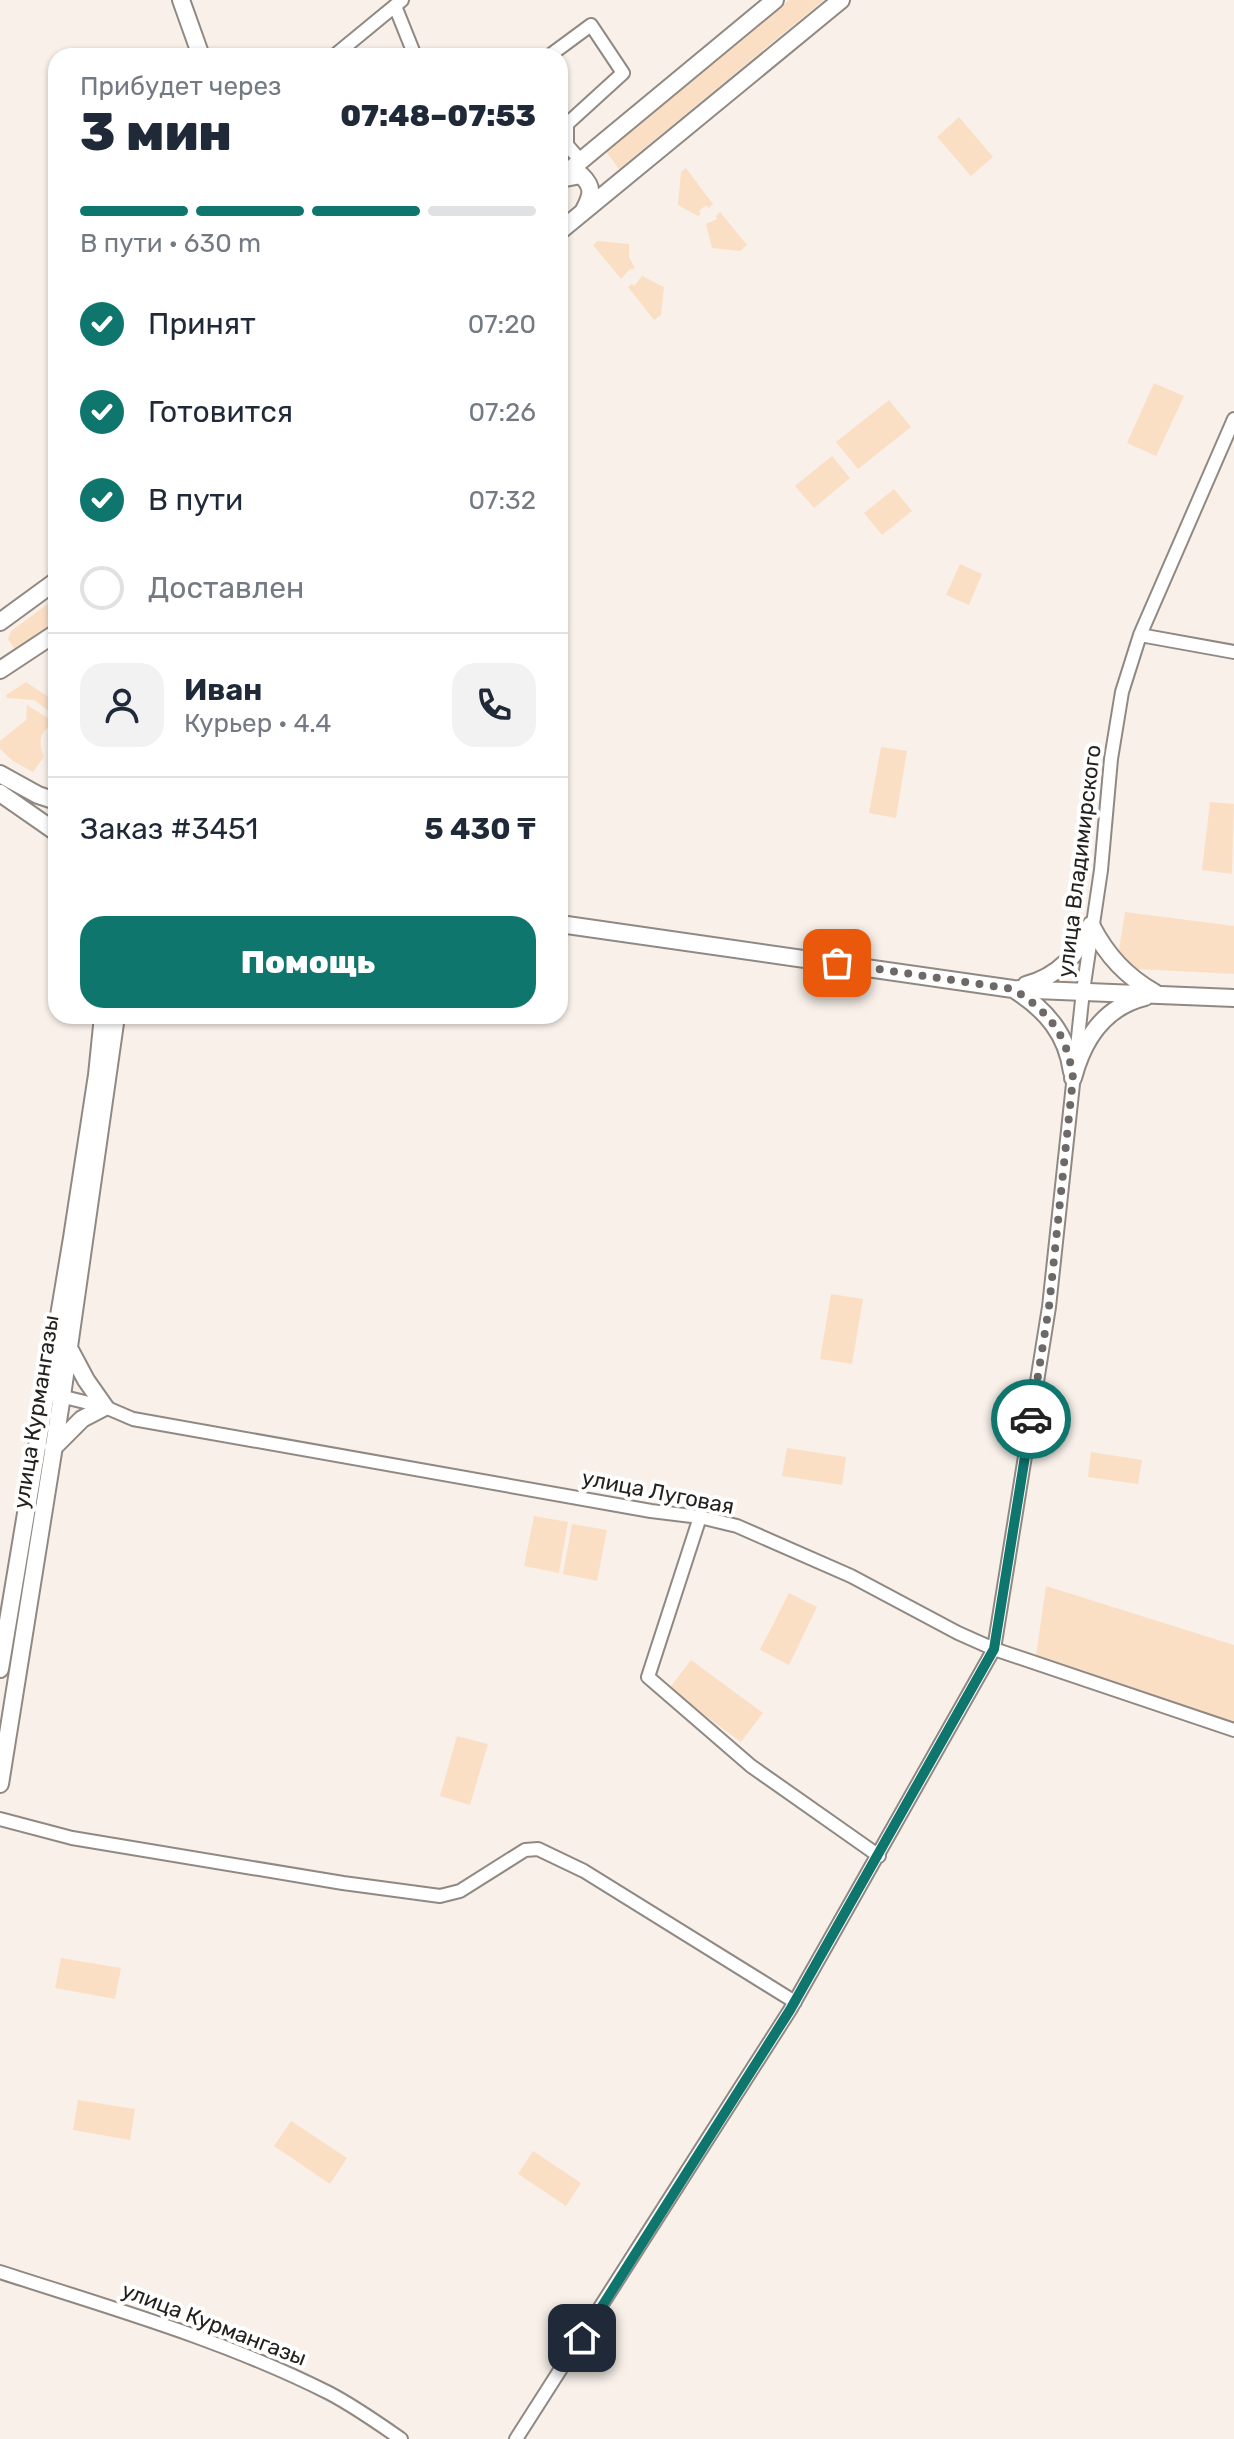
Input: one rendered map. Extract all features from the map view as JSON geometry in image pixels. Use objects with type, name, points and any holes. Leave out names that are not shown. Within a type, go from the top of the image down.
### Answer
[{"type":"main road","points":[[181,0],[198,48]]},
{"type":"main road","points":[[568,172],[775,0]]},
{"type":"main road","points":[[568,224],[841,0]]},
{"type":"main road","points":[[568,177],[581,175],[588,182],[590,198],[583,211]]},
{"type":"main road","points":[[0,622],[48,587]]},
{"type":"main road","points":[[0,670],[48,639]]},
{"type":"main road","points":[[0,649],[10,657],[22,657]]},
{"type":"main road","points":[[0,774],[48,798]]},
{"type":"main road","points":[[0,793],[48,826]]},
{"type":"main road","points":[[568,925],[1013,989],[1234,998]]},
{"type":"main road","points":[[1013,989],[1040,981],[1064,967],[1080,948],[1091,925]]},
{"type":"main road","points":[[1091,925],[1103,948],[1119,968],[1157,994]]},
{"type":"main road","points":[[1013,989],[1037,1005],[1056,1026],[1071,1060],[1073,1078]]},
{"type":"main road","points":[[1073,1078],[1084,1047],[1103,1020],[1137,999],[1157,994]]},
{"type":"main road","name":"улица Курмангазы","points":[[102,1084],[103,1024]]},
{"type":"main road","name":"улица Курмангазы","points":[[0,1669],[44,1392],[71,1284],[114,1024]]},
{"type":"main road","name":"улица Курмангазы","points":[[0,1784],[62,1396],[69,1346],[71,1284]]},
{"type":"main road","points":[[53,1448],[82,1419],[105,1407],[86,1380],[69,1346]]},
{"type":"street","points":[[344,48],[398,3],[412,48]]},
{"type":"street","points":[[560,48],[591,25],[623,73],[568,123]]},
{"type":"street","points":[[568,146],[581,161]]},
{"type":"street","name":"улица Владимирского","points":[[516,2439],[795,2002],[994,1649],[1049,1307],[1083,991],[1122,692],[1140,635],[1234,419]]},
{"type":"street","points":[[1140,635],[1234,652]]},
{"type":"street","name":"улица Луговая","points":[[44,1392],[105,1407],[133,1419],[651,1511],[700,1517],[737,1526],[851,1576],[994,1649],[1234,1730]]},
{"type":"street","points":[[700,1517],[648,1677],[751,1766],[879,1856]]},
{"type":"street","points":[[0,1819],[72,1838],[440,1896],[460,1891],[525,1850],[538,1849],[584,1871],[795,2002]]},
{"type":"street","name":"улица Курмангазы","points":[[0,2272],[179,2330],[258,2360],[331,2394],[401,2439]]},
{"type":"shaded area","points":[[789,0],[824,0],[619,169],[605,150]]},
{"type":"shaded area","points":[[959,117],[993,157],[971,176],[937,137]]},
{"type":"shaded area","points":[[686,168],[713,204],[709,208],[706,205],[698,216],[678,205],[681,172]]},
{"type":"shaded area","points":[[720,212],[747,245],[740,251],[712,248],[706,224],[717,219]]},
{"type":"shaded area","points":[[598,241],[629,244],[629,257],[635,268],[621,279],[593,245]]},
{"type":"shaded area","points":[[642,276],[664,287],[661,315],[654,320],[628,287],[634,286]]},
{"type":"shaded area","points":[[1154,383],[1184,396],[1156,456],[1127,443]]},
{"type":"shaded area","points":[[889,400],[911,427],[858,469],[836,442]]},
{"type":"shaded area","points":[[832,456],[850,478],[814,508],[795,486]]},
{"type":"shaded area","points":[[894,489],[912,511],[882,535],[864,513]]},
{"type":"shaded area","points":[[960,564],[982,574],[969,605],[946,595]]},
{"type":"shaded area","points":[[48,604],[48,633],[16,651],[8,639],[11,631]]},
{"type":"shaded area","points":[[26,682],[48,697],[48,710],[34,700],[7,698],[6,695]]},
{"type":"shaded area","points":[[27,705],[48,718],[48,728],[41,741],[44,757],[33,772],[13,761],[0,749],[0,741],[26,720]]},
{"type":"shaded area","points":[[881,747],[907,751],[896,818],[869,813]]},
{"type":"shaded area","points":[[1210,802],[1234,804],[1232,874],[1202,870]]},
{"type":"shaded area","points":[[1125,912],[1234,926],[1234,974],[1138,969],[1118,956]]},
{"type":"shaded area","points":[[831,1294],[863,1299],[852,1364],[820,1359]]},
{"type":"shaded area","points":[[787,1448],[846,1457],[842,1485],[782,1476]]},
{"type":"shaded area","points":[[1091,1452],[1142,1460],[1138,1484],[1088,1477]]},
{"type":"shaded area","points":[[534,1516],[568,1522],[559,1573],[524,1566]]},
{"type":"shaded area","points":[[572,1524],[607,1530],[597,1581],[563,1574]]},
{"type":"shaded area","points":[[1046,1586],[1234,1645],[1234,1724],[1036,1656]]},
{"type":"shaded area","points":[[789,1593],[817,1607],[789,1665],[760,1650]]},
{"type":"shaded area","points":[[691,1660],[763,1713],[741,1742],[669,1689]]},
{"type":"shaded area","points":[[457,1736],[488,1744],[470,1805],[440,1796]]},
{"type":"shaded area","points":[[61,1958],[121,1968],[115,1999],[55,1988]]},
{"type":"shaded area","points":[[78,2100],[135,2109],[130,2140],[73,2130]]},
{"type":"shaded area","points":[[291,2121],[347,2158],[330,2184],[274,2146]]},
{"type":"shaded area","points":[[533,2151],[581,2183],[566,2206],[518,2174]]},
{"type":"way so far","points":[[837,963],[1013,989],[1037,1005],[1056,1026],[1065,1042],[1073,1078],[1049,1307],[1031,1419]]},
{"type":"route","points":[[582,2338],[790,2010],[994,1649],[1031,1419]]}]
